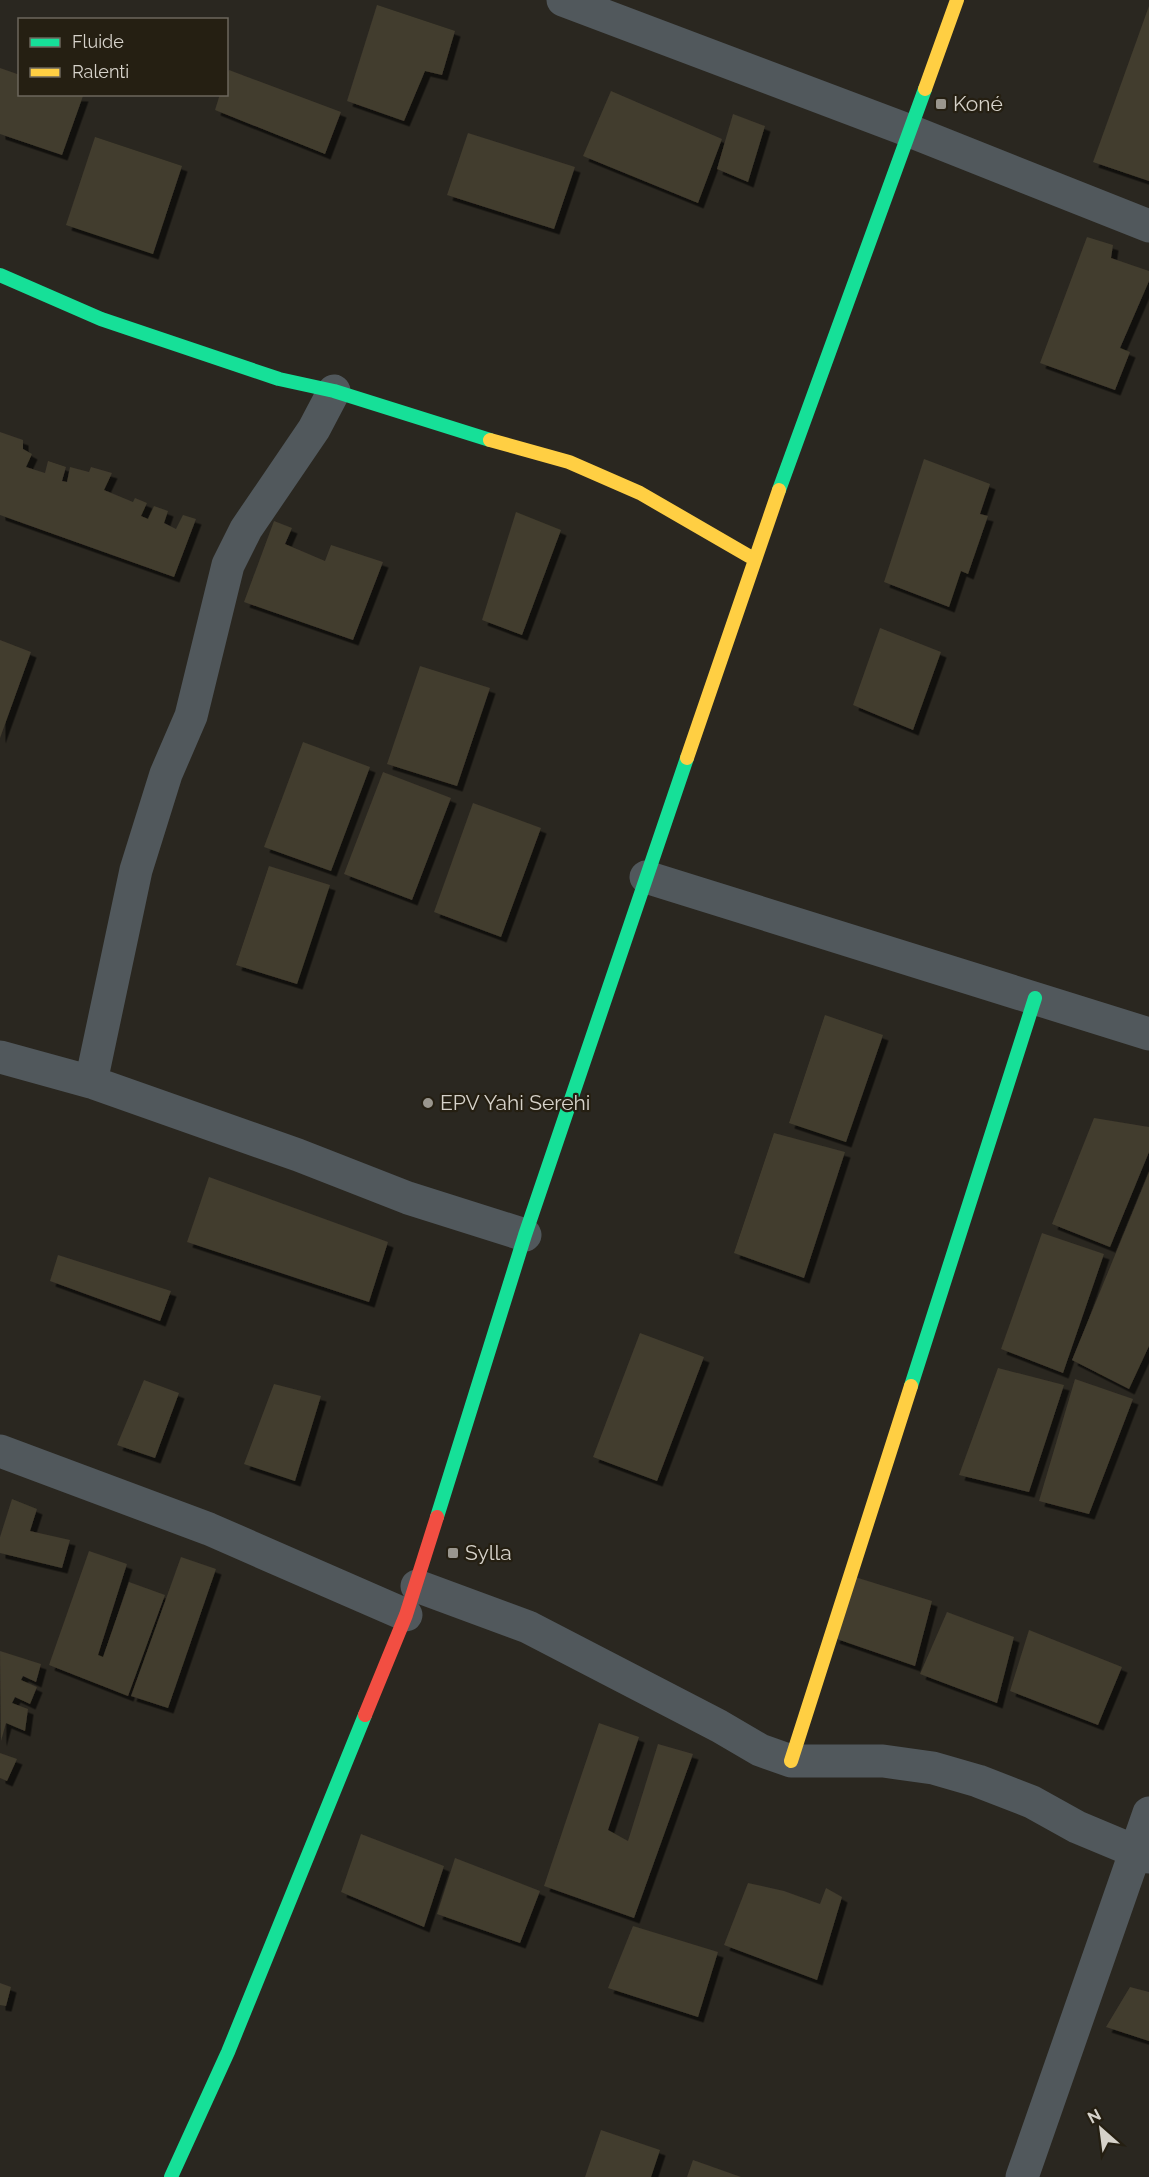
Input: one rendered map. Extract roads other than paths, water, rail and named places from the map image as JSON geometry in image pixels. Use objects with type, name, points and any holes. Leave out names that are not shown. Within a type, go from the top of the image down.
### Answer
[{"type":"street","points":[[563,0],[910,131],[1149,226]]},
{"type":"street","points":[[171,2177],[228,2052],[412,1600],[525,1236],[754,559],[957,0]]},
{"type":"street","points":[[0,275],[101,319],[279,379],[334,391],[459,432],[569,462],[640,493],[754,559]]},
{"type":"street","points":[[92,1082],[136,870],[166,774],[191,716],[228,565],[246,529],[314,429],[334,391]]},
{"type":"street","points":[[646,877],[1149,1034]]},
{"type":"street","points":[[791,1761],[1035,998]]},
{"type":"street","points":[[0,1057],[92,1082],[279,1147],[408,1198],[525,1236]]},
{"type":"street","points":[[0,1451],[208,1529],[412,1600],[528,1627],[719,1726],[760,1750],[791,1761],[882,1761],[933,1768],[978,1780],[1032,1802],[1077,1827],[1142,1853]]},
{"type":"street","points":[[1022,2177],[1142,1853],[1149,1814]]},
{"type":"place","name":"Koné","points":[[941,104]]},
{"type":"place","name":"EPV Yahi Serehi","points":[[428,1103]]},
{"type":"place","name":"Sylla","points":[[453,1553]]}]
